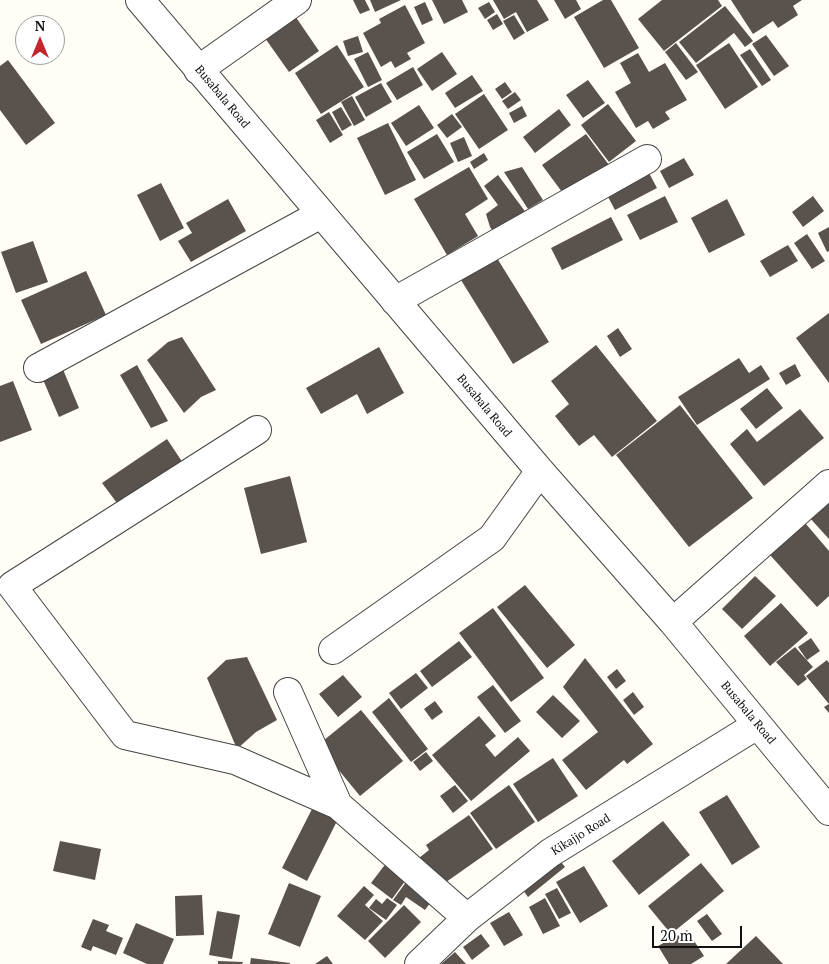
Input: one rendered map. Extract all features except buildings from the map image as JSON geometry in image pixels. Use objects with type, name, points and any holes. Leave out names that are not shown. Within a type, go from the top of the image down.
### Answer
[{"type":"street","name":"Busabala Road","points":[[140,0],[540,471],[673,622],[829,811]]},
{"type":"street","points":[[198,70],[297,0]]},
{"type":"street","points":[[395,301],[647,159]]},
{"type":"street","points":[[38,368],[321,214]]},
{"type":"street","points":[[257,430],[12,586],[124,735],[235,760],[338,805],[467,918]]},
{"type":"street","points":[[333,650],[492,538],[540,471]]},
{"type":"street","points":[[673,622],[829,484]]},
{"type":"street","points":[[288,692],[338,805]]},
{"type":"street","name":"Kikajjo Road","points":[[419,964],[467,918],[550,854],[757,725]]}]
